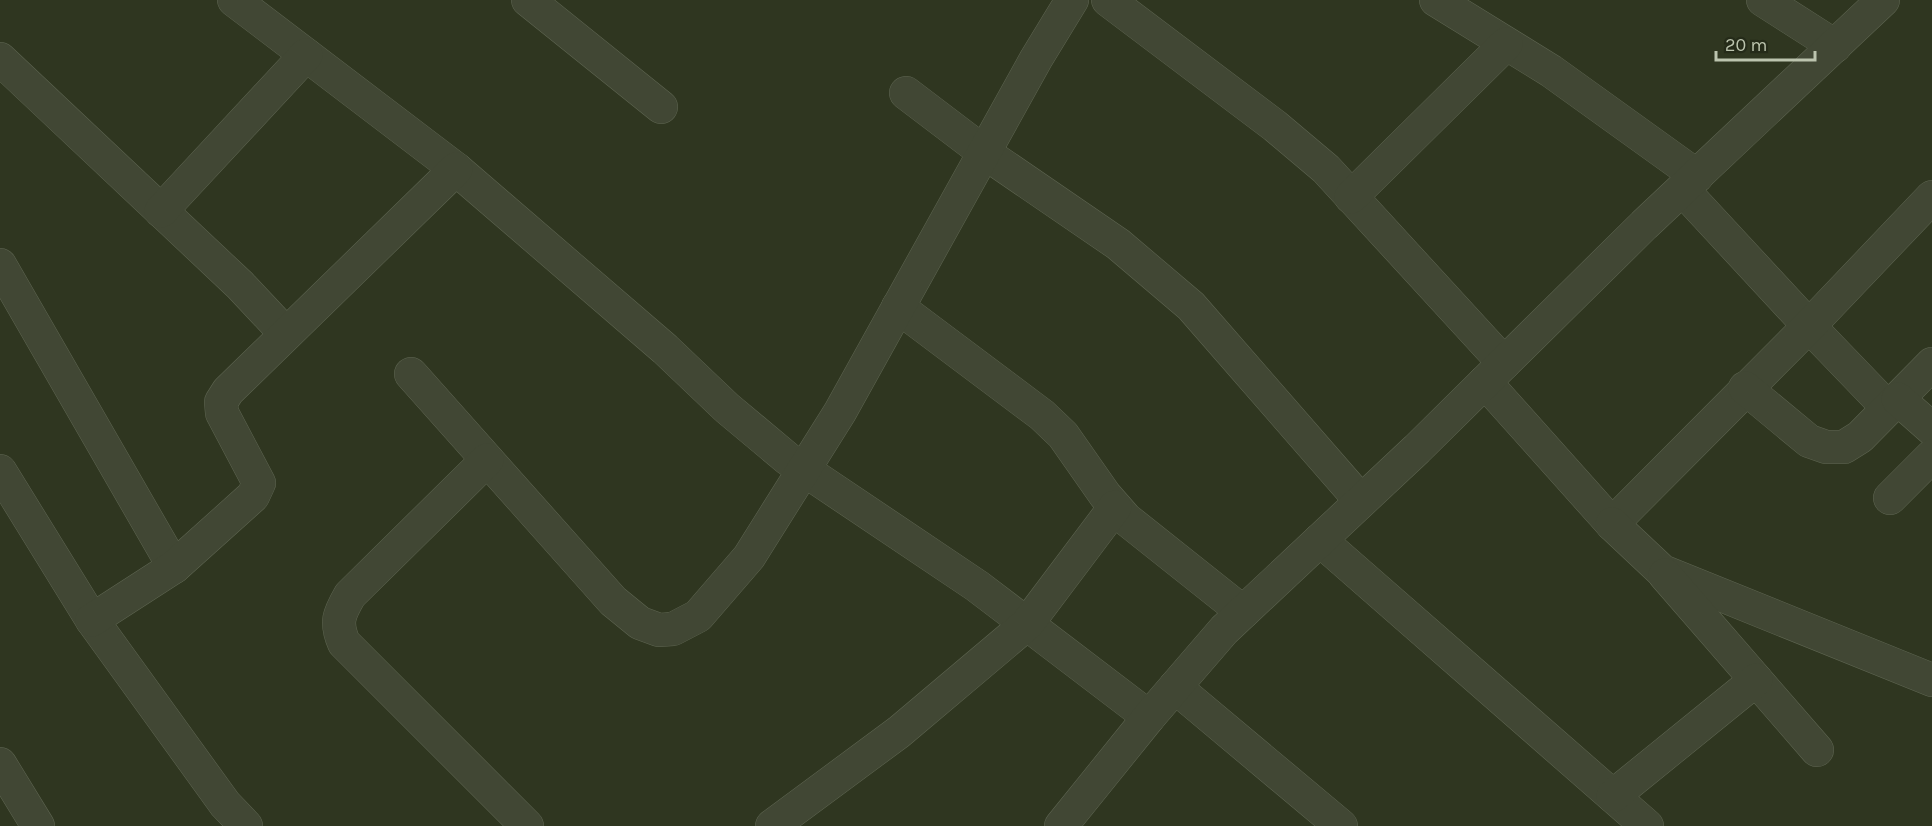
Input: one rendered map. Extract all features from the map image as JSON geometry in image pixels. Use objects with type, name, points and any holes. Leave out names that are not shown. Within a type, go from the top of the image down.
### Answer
[{"type":"street","points":[[528,0],[661,107]]},
{"type":"street","points":[[411,374],[613,602],[640,623],[659,630],[673,629],[698,616],[749,557],[840,412],[1072,0]]},
{"type":"street","points":[[1108,0],[1275,126],[1326,169],[1352,197],[1495,372],[1612,524],[1662,572],[1817,750]]},
{"type":"street","points":[[1436,0],[1551,71],[1690,183],[1809,326],[1893,403],[1932,429]]},
{"type":"street","points":[[1763,0],[1835,46]]},
{"type":"street","points":[[1061,826],[1149,717],[1224,630],[1495,372],[1644,225],[1883,0]]},
{"type":"street","points":[[249,5],[306,56],[456,169],[665,350],[726,408],[803,470],[977,586],[1149,717]]},
{"type":"street","points":[[1352,197],[1506,44]]},
{"type":"street","points":[[161,211],[306,56]]},
{"type":"street","points":[[0,59],[240,285],[286,334]]},
{"type":"street","points":[[906,93],[985,153],[1118,244],[1191,306],[1361,501]]},
{"type":"street","points":[[93,620],[174,567],[253,496],[259,483],[222,413],[221,402],[228,391],[456,169]]},
{"type":"street","points":[[1612,524],[1809,326],[1932,197]]},
{"type":"street","points":[[0,265],[174,567]]},
{"type":"street","points":[[898,307],[1042,415],[1063,435],[1126,519],[1243,612]]},
{"type":"street","points":[[1745,388],[1809,441],[1826,447],[1844,447],[1860,437],[1932,364]]},
{"type":"street","points":[[1890,498],[1932,456]]},
{"type":"street","points":[[487,460],[350,595],[339,613],[338,630],[344,643],[527,826]]},
{"type":"street","points":[[0,471],[93,620],[225,804],[246,826]]},
{"type":"street","points":[[772,826],[899,732],[1027,624],[1115,507]]},
{"type":"street","points":[[1320,540],[1647,826]]},
{"type":"street","points":[[1662,572],[1932,680]]},
{"type":"street","points":[[1613,796],[1756,680]]},
{"type":"street","points":[[1175,687],[1341,826]]},
{"type":"street","points":[[0,764],[38,826]]}]
